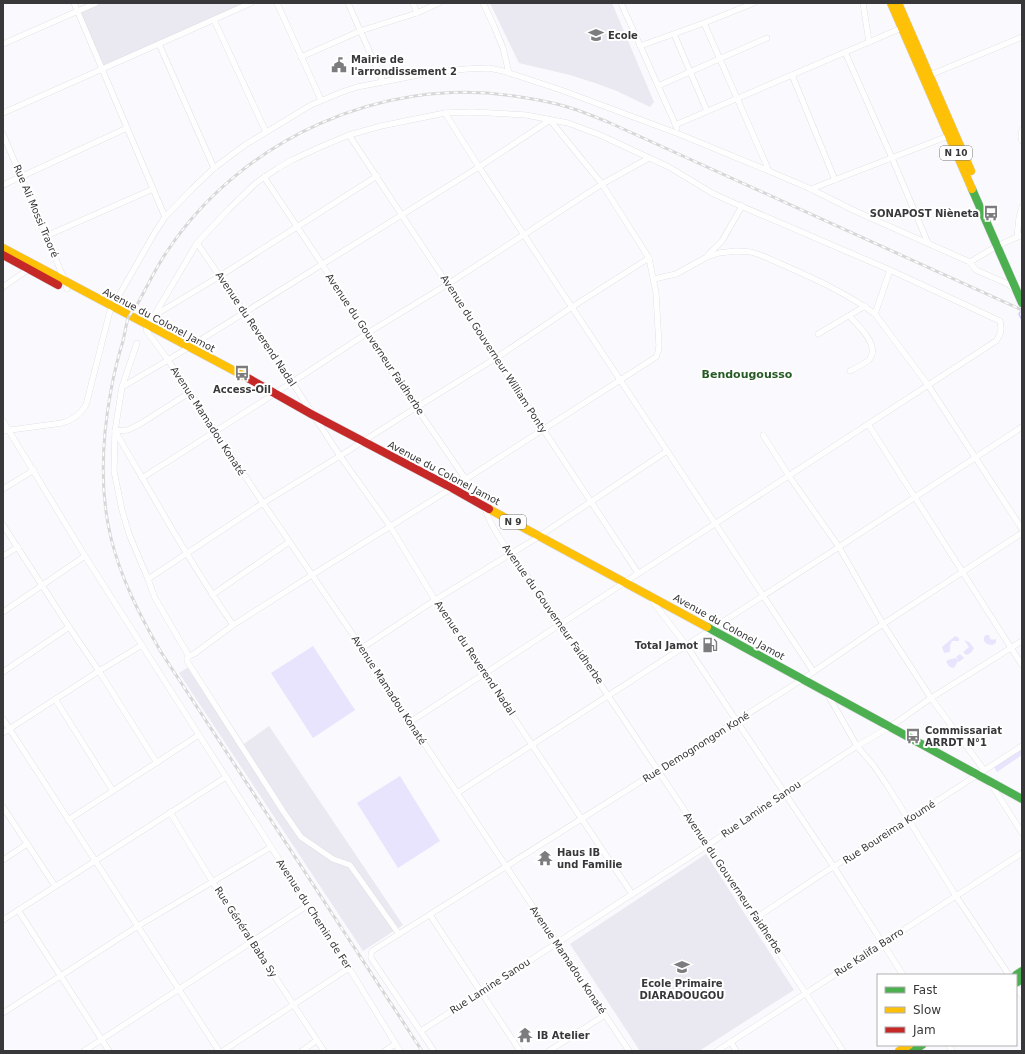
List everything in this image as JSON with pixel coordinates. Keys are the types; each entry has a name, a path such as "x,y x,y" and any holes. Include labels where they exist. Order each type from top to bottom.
{"main road":[{"name":"N 10","path":"891,3 905,26 930,75 952,135"},
{"name":"N 10","path":"898,3 905,26 1000,245 1022,303"},
{"name":"Avenue du Colonel Jamot","path":"3,248 66,285 313,415 361,443"},
{"name":"Avenue du Colonel Jamot","path":"3,255 29,269 66,285"},
{"name":"Avenue du Colonel Jamot","path":"273,395 318,422 449,489 485,510 826,692 888,728"},
{"name":"Avenue du Colonel Jamot","path":"624,583 653,602 709,630"},
{"name":"Avenue du Colonel Jamot","path":"801,680 831,700 978,774 992,785 1022,804"},
{"name":"Avenue du Colonel Jamot","path":"992,785 1022,799"}],"street":[{"path":"74,3 165,217"},
{"path":"3,44 96,3"},
{"path":"3,113 251,3"},
{"path":"277,3 321,100"},
{"path":"348,3 383,82"},
{"path":"413,3 417,13"},
{"path":"301,57 360,31 417,13 439,3"},
{"path":"483,3 503,48 509,73"},
{"path":"622,3 679,134"},
{"path":"640,46 754,3"},
{"path":"863,3 869,42"},
{"path":"214,20 266,132"},
{"path":"704,23 769,171"},
{"path":"675,125 905,26"},
{"path":"674,34 707,111"},
{"path":"930,75 1022,37"},
{"path":"658,86 767,38"},
{"path":"159,44 214,168"},
{"path":"845,52 928,243"},
{"path":"6,430 62,423 76,417 83,410 86,405 111,309 144,250 165,217 192,188 214,168 245,145 321,100 357,87 433,72 489,68 509,73 561,90 679,134 769,171 970,262 976,270 1008,284 1019,292"},
{"path":"792,75 835,180"},
{"path":"147,328 197,243 264,177 292,160 349,134 445,113 472,112 526,115 568,123 600,135 669,167 712,193 890,270 1000,321 1000,334 996,341 410,722"},
{"path":"445,113 479,167 813,671"},
{"path":"122,387 479,167 550,120"},
{"path":"189,656 198,652 233,625 656,357 659,346 656,293 649,258 602,184 550,120"},
{"path":"3,185 127,128"},
{"path":"1022,130 1022,141"},
{"name":"Rue Ali Mossi Traoré","path":"3,134 66,285"},
{"name":"Avenue du Gouverneur William Ponty","path":"349,134 638,573"},
{"path":"811,190 952,135"},
{"path":"142,478 366,334 448,284 602,184 649,158"},
{"path":"154,315 220,276 376,176"},
{"name":"Avenue du Gouverneur Faidherbe","path":"264,177 322,264 366,334 465,479 510,553 561,624 843,1051"},
{"path":"46,236 154,189"},
{"path":"654,279 676,274 707,256 722,241 742,206"},
{"path":"970,262 1000,245 1020,236 1019,218 1022,207"},
{"name":"Avenue du Reverend Nadal","path":"197,243 292,382 340,456 390,526 436,600 632,894"},
{"path":"707,256 736,251 751,252 846,294 875,314 928,385 1022,529"},
{"path":"148,579 263,503 496,358 649,258"},
{"path":"3,287 29,269"},
{"path":"875,314 890,270"},
{"path":"818,334 865,306"},
{"path":"849,316 869,339 873,348 872,355 868,360 850,371"},
{"name":"Avenue Mamadou Konaté","path":"147,328 215,432 362,648 629,1051"},
{"path":"137,343 122,387 115,431 114,471 122,510 129,534 155,598 189,656"},
{"path":"115,431 128,430 140,424 190,392"},
{"name":"Avenue du Chemin de Fer","path":"3,421 6,430 34,470 85,556 400,1051"},
{"path":"868,424 1022,665"},
{"path":"457,793 839,547 1022,427"},
{"path":"115,431 186,554 233,625"},
{"path":"763,435 789,476 839,547 883,624 978,774"},
{"path":"362,648 537,537 667,451"},
{"path":"3,489 34,470"},
{"path":"3,525 99,671 157,763"},
{"name":"Rue Demognongon Koné","path":"421,1031 371,958 372,952 801,680 883,624 1022,533"},
{"path":"212,595 290,542"},
{"path":"3,556 18,547"},
{"path":"3,612 85,556"},
{"path":"653,602 686,645 834,867 902,974"},
{"path":"3,672 69,627"},
{"name":"Rue Lamine Sanou","path":"421,1031 708,845 857,746 888,728 931,698 1022,641"},
{"path":"3,733 142,645"},
{"path":"189,656 187,661 300,837 332,859 350,865 399,934"},
{"path":"826,692 857,746 874,766 909,819 956,896 1008,974"},
{"path":"55,699 113,791"},
{"path":"3,719 219,1051"},
{"path":"68,820 199,735"},
{"name":"Rue Boureima Koumé","path":"756,918 1022,746"},
{"path":"3,920 226,777"},
{"path":"992,785 1022,832"},
{"path":"3,807 55,886"},
{"name":"Rue Général Baba Sy","path":"170,812 212,882 324,1051"},
{"path":"3,860 27,844"},
{"path":"3,1013 138,926 271,847"},
{"name":"Rue Kalifa Barro","path":"717,1051 1022,853"},
{"path":"84,1051 308,905"},
{"path":"18,910 109,1051"},
{"path":"430,915 520,1051"},
{"path":"223,1051 348,968"},
{"path":"1017,987 1022,996"},
{"path":"549,1051 605,1015"},
{"path":"421,1031 434,1051"},
{"path":"302,1051 317,1040"},
{"path":"730,1042 736,1051"},
{"path":"385,1051 395,1044"}],"shaded area":[{"path":"96,3 251,3 102,69 77,11"},
{"path":"490,3 612,3 654,102 650,107 617,91 595,83 570,75 519,63"},
{"path":"989,635 993,640 996,639 996,643 992,645 987,644 984,641 984,637"},
{"path":"955,636 959,638 959,641 952,641 950,652 944,653 942,647"},
{"path":"964,640 969,642 974,648 971,653 966,655 963,652 969,647"},
{"path":"313,646 355,710 313,738 271,673"},
{"path":"960,654 964,658 959,662 958,661 954,668 950,667 946,662 955,658 958,660 956,657"},
{"path":"192,665 244,744 269,726 403,925 363,951 179,673"},
{"path":"1022,747 1022,755 997,772 993,765"},
{"path":"400,776 440,841 398,868 357,803"},
{"name":"Ecole Primaire DIARADOUGOU","path":"706,854 794,990 699,1051 640,1051 570,944"}],"waterway":[{"path":"1020,312 1019,314 1022,320"}],"railway":[{"path":"422,1051 161,652 132,597 120,568 111,538 107,520 103,483 104,445 111,390 128,318 164,256 199,211 235,176 275,147 319,124 366,107 415,96 464,92 514,96 562,105 608,122 1022,310"}],"traffic: fast":[{"path":"972,189 1022,303"},
{"path":"707,627 1022,799"},
{"path":"1017,974 1022,971"},
{"path":"1017,982 1022,979"},
{"path":"913,1051 920,1046"}],"traffic: slow":[{"path":"891,3 972,189"},
{"path":"898,3 971,171"},
{"path":"3,248 246,377"},
{"path":"489,509 707,627"},
{"path":"899,1051 907,1046"}],"traffic: jam":[{"path":"3,255 58,285"},
{"path":"246,377 313,415 489,509"}],"place":[{"name":"Ecole","path":"596,35"},
{"name":"Mairie de l'arrondissement 2","path":"339,65"},
{"name":"SONAPOST Nièneta","path":"991,213"},
{"name":"Access-Oil","path":"242,373"},
{"name":"Total Jamot","path":"710,645"},
{"name":"Commissariat ARRDT N°1","path":"913,736"},
{"name":"Haus IB und Familie","path":"545,858"},
{"name":"Ecole Primaire DIARADOUGOU","path":"682,967"},
{"name":"IB Atelier","path":"525,1035"}],"district":[{"name":"Bendougousso","path":"747,374"}]}
